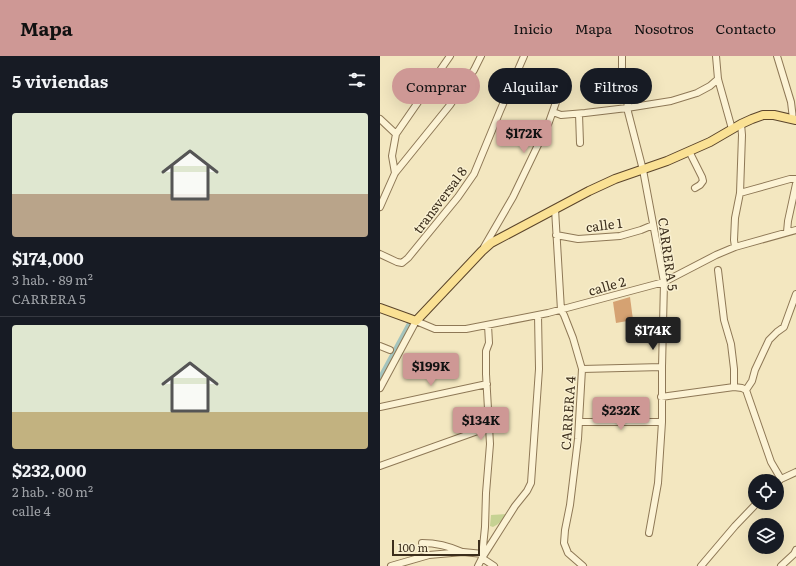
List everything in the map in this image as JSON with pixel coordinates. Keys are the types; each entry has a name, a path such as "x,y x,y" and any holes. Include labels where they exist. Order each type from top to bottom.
{"main road":[{"path":"380,308 416,321 491,243 589,191 609,182 667,161 710,142 741,124 763,115 774,115 795,119"}],"street":[{"path":"395,173 392,156 396,134 450,56"},
{"path":"380,207 395,173 450,105 474,70 481,56"},
{"name":"transversal 8","path":"519,68 524,56"},
{"name":"CARRERA 5","path":"622,56 622,76 628,102 627,108 643,170 664,282 662,422 658,483 649,534"},
{"path":"716,56 718,80 732,129"},
{"path":"777,56 795,119"},
{"path":"552,112 561,115 579,114 670,101 697,93 718,80"},
{"name":"transversal 8","path":"380,254 402,263 408,258 458,197 474,174 504,104"},
{"path":"482,251 514,197 549,122 555,104"},
{"path":"579,114 580,143"},
{"path":"380,119 396,134"},
{"path":"735,247 735,218 740,193 741,124"},
{"path":"689,151 703,181 695,188"},
{"path":"740,193 790,179 796,179"},
{"path":"787,232 796,184"},
{"name":"CARRERA 4","path":"555,209 560,310 564,315 573,338 582,369 578,439 564,543 568,553 583,566"},
{"name":"calle 1","path":"556,235 578,239 620,236 653,225"},
{"name":"calle 2","path":"416,321 435,329 466,329 560,310 664,282 716,255 735,247 796,230"},
{"path":"718,270 724,320 731,344 734,369 734,388"},
{"path":"746,390 752,381 769,340 784,327 796,294"},
{"path":"478,566 482,556 531,483 539,368 538,315"},
{"path":"380,388 416,321"},
{"path":"482,556 490,444 486,351 488,343 488,325"},
{"path":"380,346 390,350"},
{"path":"582,369 662,367"},
{"path":"380,407 487,384"},
{"path":"661,397 734,388 742,388 746,390"},
{"path":"746,390 776,474"},
{"path":"579,422 662,422"},
{"path":"380,466 489,427"},
{"path":"784,478 796,472"},
{"path":"701,566 716,547 750,510"},
{"path":"422,543 438,544 482,556 494,566"},
{"path":"781,566 794,554 796,550"},
{"path":"391,566 429,555 463,552"}],"green space":[{"path":"507,514 503,520 493,527 490,526 491,515"}],"building":[{"path":"630,297 633,320 616,323 613,302"}],"waterway":[{"path":"380,379 412,320"}]}
